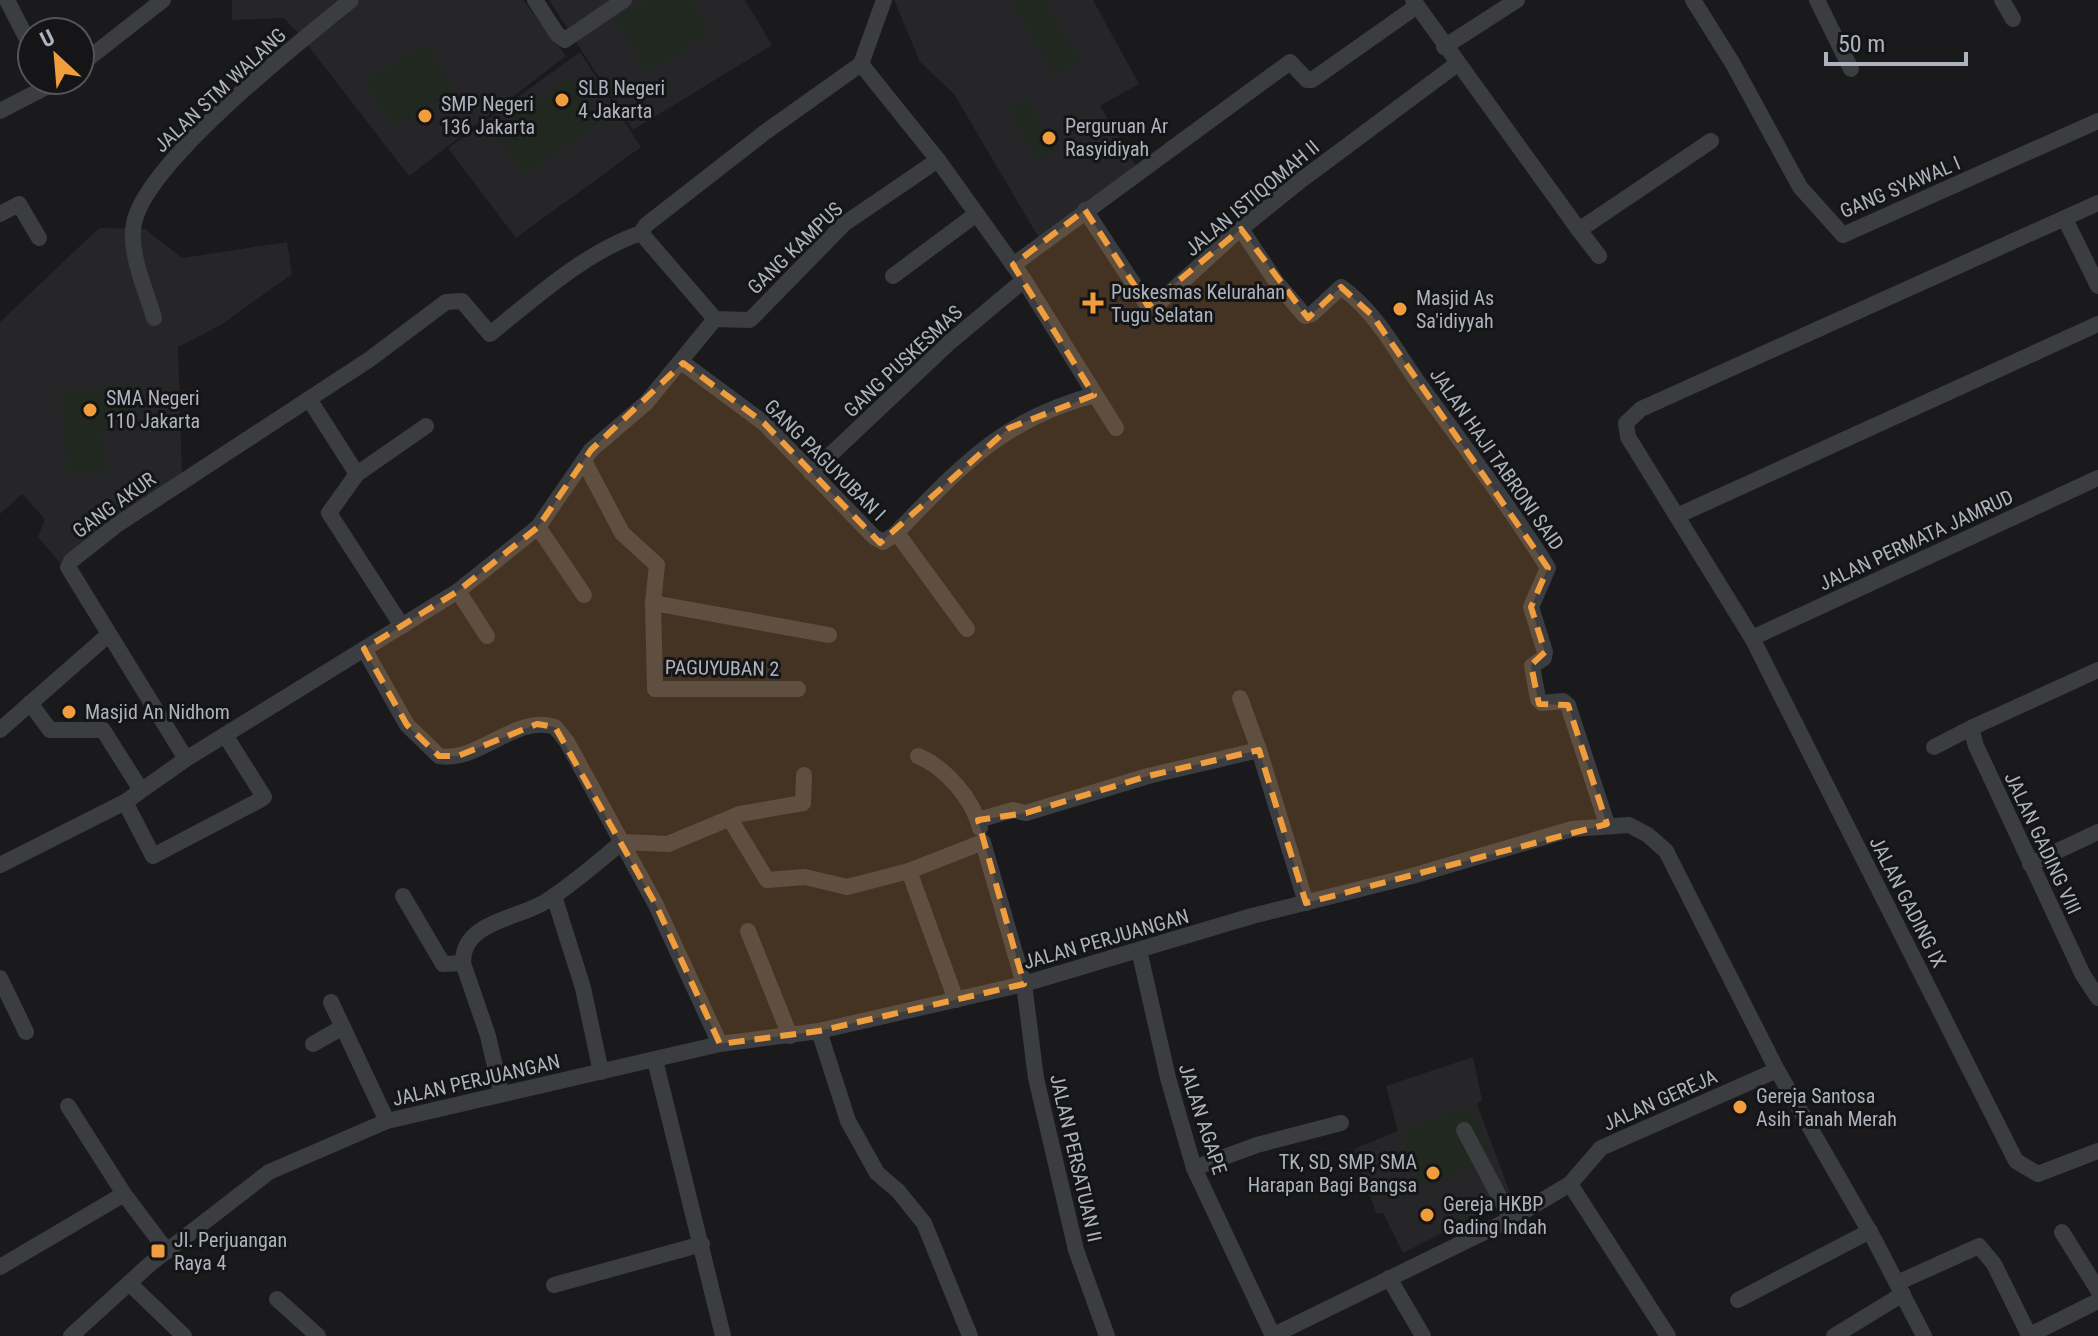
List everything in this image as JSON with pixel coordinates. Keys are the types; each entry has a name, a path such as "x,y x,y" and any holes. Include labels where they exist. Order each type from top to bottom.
{"street":[{"path":"96,52 163,0"},
{"name":"JALAN STM WALANG","path":"154,318 135,250 134,224 140,207 180,151 295,46 351,0"},
{"path":"535,0 557,34 565,40 624,0"},
{"path":"357,474 309,399 451,300 462,301 490,334 550,286 621,240 641,233 646,225 764,133 861,64 884,0"},
{"path":"1444,47 1517,0"},
{"name":"GANG SYAWAL I","path":"1693,0 1733,64 1800,187 1843,235 2098,121"},
{"path":"1817,0 1851,69"},
{"path":"2002,0 2013,19"},
{"path":"1013,265 1290,62 1307,80 1312,80 1415,3 1444,47 1599,256"},
{"path":"861,64 938,160 1024,280 1116,428"},
{"name":"JALAN ISTIQOMAH II","path":"1085,210 1148,306 1181,285 1241,229 1457,64"},
{"path":"0,111 27,96"},
{"path":"1579,230 1711,141"},
{"name":"GANG KAMPUS","path":"715,319 750,320 844,224 938,160"},
{"path":"2098,203 2065,219 2098,286"},
{"path":"0,214 19,204 39,238"},
{"path":"893,276 975,215"},
{"name":"JALAN GADING IX","path":"2065,219 1641,409 1626,423 1628,437 1679,515 1752,638 2016,1161 2038,1174 2098,1151"},
{"name":"JALAN HAJI TABRONI SAID","path":"1241,229 1277,283 1305,316 1312,314 1341,287 1372,315 1423,390 1465,443 1548,568 1531,607 1545,652 1544,658 1532,666 1538,699 1542,703 1563,701 1568,705 1607,824"},
{"path":"0,865 125,802 186,759 458,591 538,527 584,461 683,363 715,319 641,233"},
{"name":"GANG PUSKESMAS","path":"811,473 950,342 1024,280"},
{"path":"1679,515 2098,324"},
{"name":"GANG PAGUYUBAN I","path":"683,363 764,423 874,537 883,542 897,533 972,457 1009,428 1063,403 1094,395"},
{"name":"GANG AKUR","path":"186,759 107,636 68,567 71,561 118,524 309,399"},
{"path":"402,626 330,517 331,508 357,474 426,426"},
{"name":"PAGUYUBAN 2","path":"584,461 622,533 657,565 653,603 655,689 798,689"},
{"name":"JALAN PERMATA JAMRUD","path":"1752,638 2098,478"},
{"path":"538,527 584,595"},
{"path":"897,533 967,629"},
{"path":"458,591 487,636"},
{"path":"653,603 829,635"},
{"path":"0,730 107,636"},
{"path":"364,649 407,725 439,756 458,756 537,724 555,727 622,842 691,976 720,1044"},
{"path":"1934,747 2098,670"},
{"path":"1240,698 1306,903"},
{"path":"30,703 50,730 103,730 141,790"},
{"name":"JALAN GADING VIII","path":"1971,728 1976,746 2083,975 2097,991"},
{"path":"125,802 153,856 264,797 225,735"},
{"path":"918,756 929,761 949,779 978,820 1013,810 1026,813 1148,776 1259,750"},
{"path":"501,1092 488,1036 463,963 463,952 481,930 554,896 622,842 657,846 682,841 754,810 803,803 804,775"},
{"path":"730,819 767,880 805,877 847,887 909,871 983,842"},
{"name":"JALAN PERSATUAN II","path":"978,820 1024,984 1036,1078 1076,1250 1107,1336"},
{"name":"JALAN PERJUANGAN","path":"78,1334 129,1283 269,1172 387,1121 501,1092 720,1044 819,1031 1024,984 1572,829 1607,824 1629,825 1648,835 1666,851 1777,1070 1870,1231 1924,1336"},
{"path":"2030,864 2098,832"},
{"path":"909,871 956,1000"},
{"path":"403,896 443,964 463,963"},
{"path":"554,896 583,988 601,1072"},
{"path":"748,931 790,1036"},
{"name":"JALAN AGAPE","path":"1139,950 1168,1078 1194,1168 1273,1336"},
{"path":"0,978 26,1032"},
{"path":"331,1002 387,1121"},
{"path":"313,1044 343,1027"},
{"path":"819,1031 848,1121 877,1173 898,1191 924,1223 970,1336"},
{"path":"655,1060 723,1336"},
{"name":"JALAN GEREJA","path":"1273,1336 1511,1219 1570,1184 1601,1148 1777,1070"},
{"path":"68,1106 124,1194 167,1251"},
{"path":"1194,1168 1257,1145 1341,1123"},
{"path":"1464,1130 1511,1219"},
{"path":"1570,1184 1668,1336"},
{"path":"0,1267 124,1194"},
{"path":"1738,1300 1870,1231"},
{"path":"2062,1232 2098,1290"},
{"path":"554,1285 702,1244"},
{"path":"1834,1336 1900,1289 1979,1246 1994,1264 2029,1336 2098,1301"},
{"path":"1389,1278 1423,1336"},
{"path":"129,1283 184,1336"},
{"path":"277,1299 318,1336"}],"highlighted area":[{"path":"1085,210 1148,306 1241,229 1308,318 1341,287 1372,315 1548,568 1531,607 1545,652 1531,665 1539,704 1568,705 1607,824 1306,903 1259,750 1148,776 1026,813 978,820 1024,984 819,1031 720,1044 656,905 555,727 537,724 458,756 439,756 407,725 364,649 458,591 538,527 591,450 683,363 764,423 880,543 1009,428 1094,395 1013,265"}],"shaded area":[{"path":"232,0 343,0 299,34 284,18 232,20"},
{"name":"SMP Negeri 136 Jakarta","path":"361,0 523,0 566,56 409,176 306,43"},
{"path":"549,0 745,0 772,45 633,130"},
{"path":"648,0 691,0 711,34 646,72 615,20"},
{"name":"Perguruan Ar Rasyidiyah","path":"894,0 1093,0 1139,84 1100,106 1138,169 1039,238 954,94 920,62"},
{"path":"1011,0 1045,0 1080,60 1054,75"},
{"path":"428,44 455,89 393,127 365,81"},
{"name":"SLB Negeri 4 Jakarta","path":"580,52 641,147 516,238 448,148"},
{"path":"570,78 601,121 525,175 495,132"},
{"path":"1028,99 1056,151 1039,161 1008,110"},
{"name":"SMA Negeri 110 Jakarta","path":"99,228 145,229 182,258 287,242 292,274 221,325 178,347 182,474 60,563 38,537 45,519 22,494 0,514 0,322"},
{"path":"130,384 134,427 101,431 105,470 68,474 60,391"},
{"name":"TK, SD, SMP, SMA Harapan Bagi Bangsa","path":"1473,1057 1482,1100 1477,1104 1512,1198 1403,1253 1383,1213 1376,1213 1354,1149 1398,1131 1386,1086"},
{"path":"1471,1107 1492,1156 1424,1189 1400,1132"}],"place":[{"name":"SLB Negeri 4 Jakarta","path":"562,100"},
{"name":"SMP Negeri 136 Jakarta","path":"425,116"},
{"name":"Perguruan Ar Rasyidiyah","path":"1049,138"},
{"name":"Puskesmas Kelurahan Tugu Selatan","path":"1093,303"},
{"name":"Masjid As Sa'idiyyah","path":"1400,309"},
{"name":"SMA Negeri 110 Jakarta","path":"90,410"},
{"name":"Masjid An Nidhom","path":"69,712"},
{"name":"Gereja Santosa Asih Tanah Merah","path":"1740,1107"},
{"name":"TK, SD, SMP, SMA Harapan Bagi Bangsa","path":"1433,1173"},
{"name":"Gereja HKBP Gading Indah","path":"1427,1215"},
{"name":"Jl. Perjuangan Raya 4","path":"158,1251"}]}
